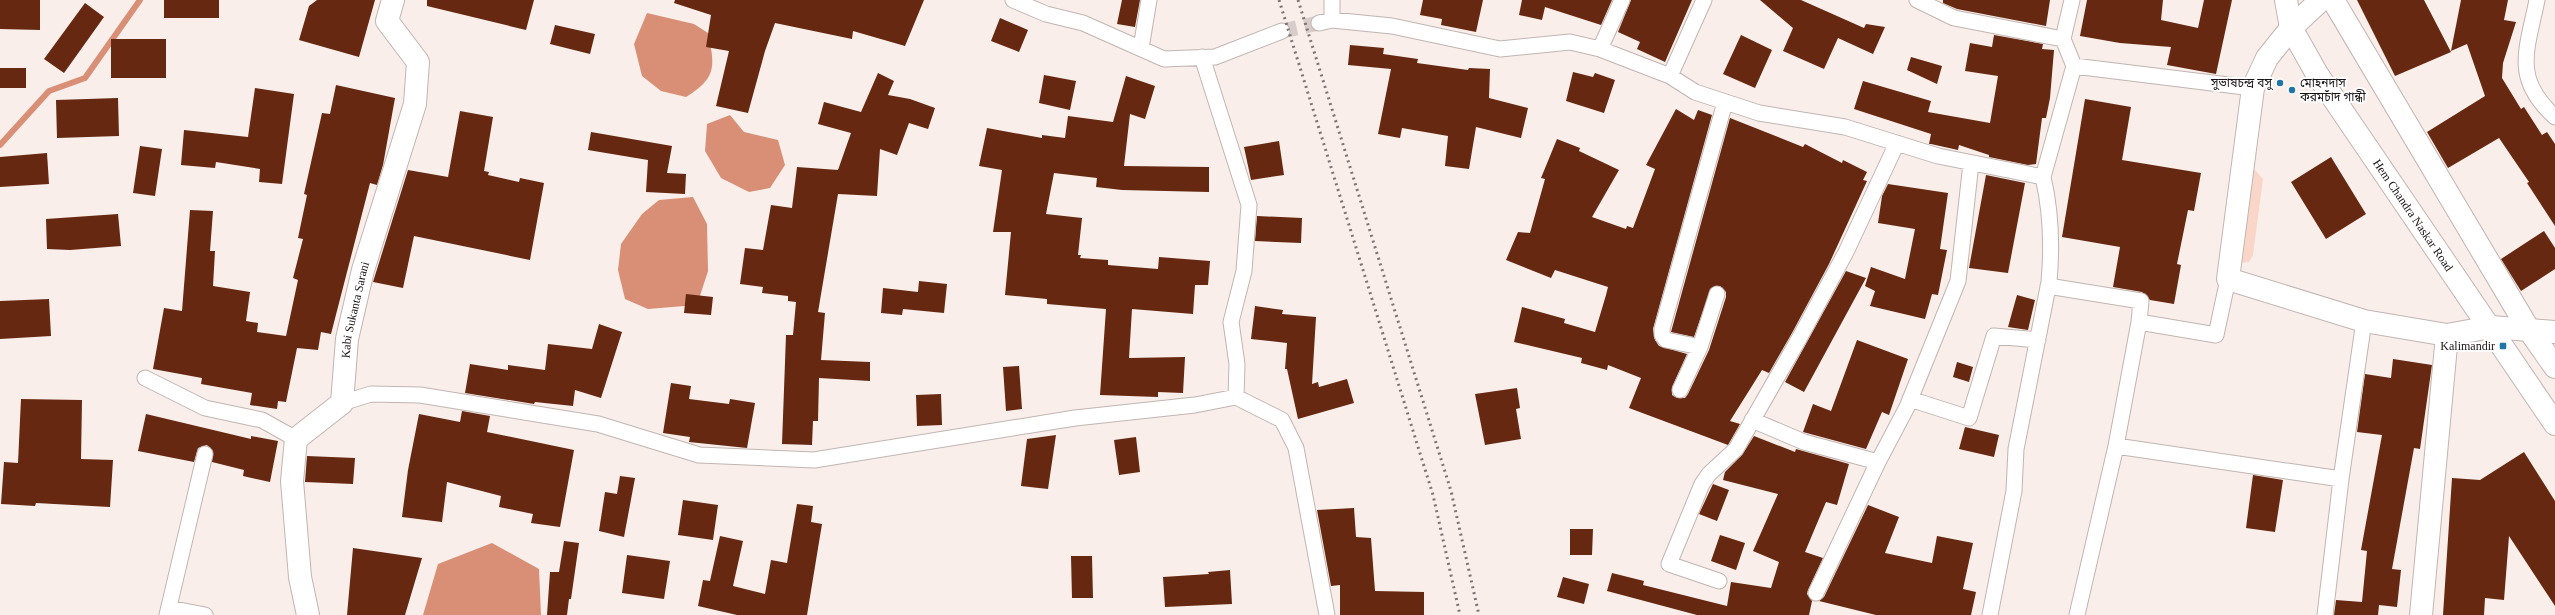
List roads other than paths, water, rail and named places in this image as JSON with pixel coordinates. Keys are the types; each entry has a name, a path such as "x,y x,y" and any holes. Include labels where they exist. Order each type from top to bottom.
{"street":[{"name":"Kabi Sukanta Sarani","path":"342,403 347,339 361,278 415,104 418,62 388,21 393,0"},
{"path":"1013,0 1046,14 1083,23 1164,59 1215,57 1282,31"},
{"path":"1141,48 1149,0"},
{"path":"1332,0 1326,21 1392,26 1500,49 1570,42 1600,49 1670,76 1695,92 1758,112 1845,127 1938,156 2043,177"},
{"path":"1600,49 1622,0"},
{"path":"1670,76 1704,0"},
{"path":"1917,0 1954,18 2063,39"},
{"path":"1990,615 2014,491 2016,449 2038,340 2051,264 2049,200 2043,177 2074,66 2063,39 2072,0"},
{"name":"Hem Chandra Naskar Road","path":"2286,0 2291,28 2317,74 2491,327 2555,424"},
{"path":"2139,322 2216,335 2228,279 2253,88 2267,58 2291,28 2321,0"},
{"path":"2333,0 2529,330 2555,367"},
{"path":"2537,0 2524,64 2529,85 2538,99 2555,117"},
{"path":"1202,57 1249,205 1244,271 1231,322 1237,364 1236,397"},
{"path":"2074,66 2253,88"},
{"path":"1700,347 1666,340 1662,335 1662,329 1725,102"},
{"path":"1719,581 1669,564 1702,484 1709,474 1736,449 1846,252 1897,143"},
{"path":"1816,593 1878,462 1910,399 1958,281 1971,163"},
{"path":"2228,279 2364,321 2447,334 2491,327 2555,332"},
{"path":"2048,286 2141,301 2139,322 2116,446 2077,615"},
{"path":"1680,390 1700,347 1717,294"},
{"path":"2325,615 2340,479 2364,321"},
{"path":"2421,615 2447,334"},
{"path":"1910,399 1969,418 1994,336 2038,340"},
{"path":"145,378 205,408 262,420 296,439"},
{"path":"308,615 300,577 292,481 296,439 342,403 371,394 420,395 598,424 699,456 814,460 1075,418 1195,405 1236,397 1282,420 1296,448 1327,615"},
{"path":"1752,420 1804,442 1878,462"},
{"path":"2116,446 2340,479"},
{"path":"205,454 168,612 205,615"}],"waterway":[{"path":"0,145 49,91 85,78 140,0"}],"tunnel":[{"path":"1282,31 1319,23"}],"railway":[{"path":"1279,0 1433,495 1460,615"},
{"path":"1298,0 1451,491 1479,615"}],"place":[{"name":"সুভাষচন্দ্র বসু","path":"2280,83"},
{"name":"মোহনদাস করমচাঁদ গান্ধী","path":"2292,90"},
{"name":"Kalimandir","path":"2503,346"}]}
